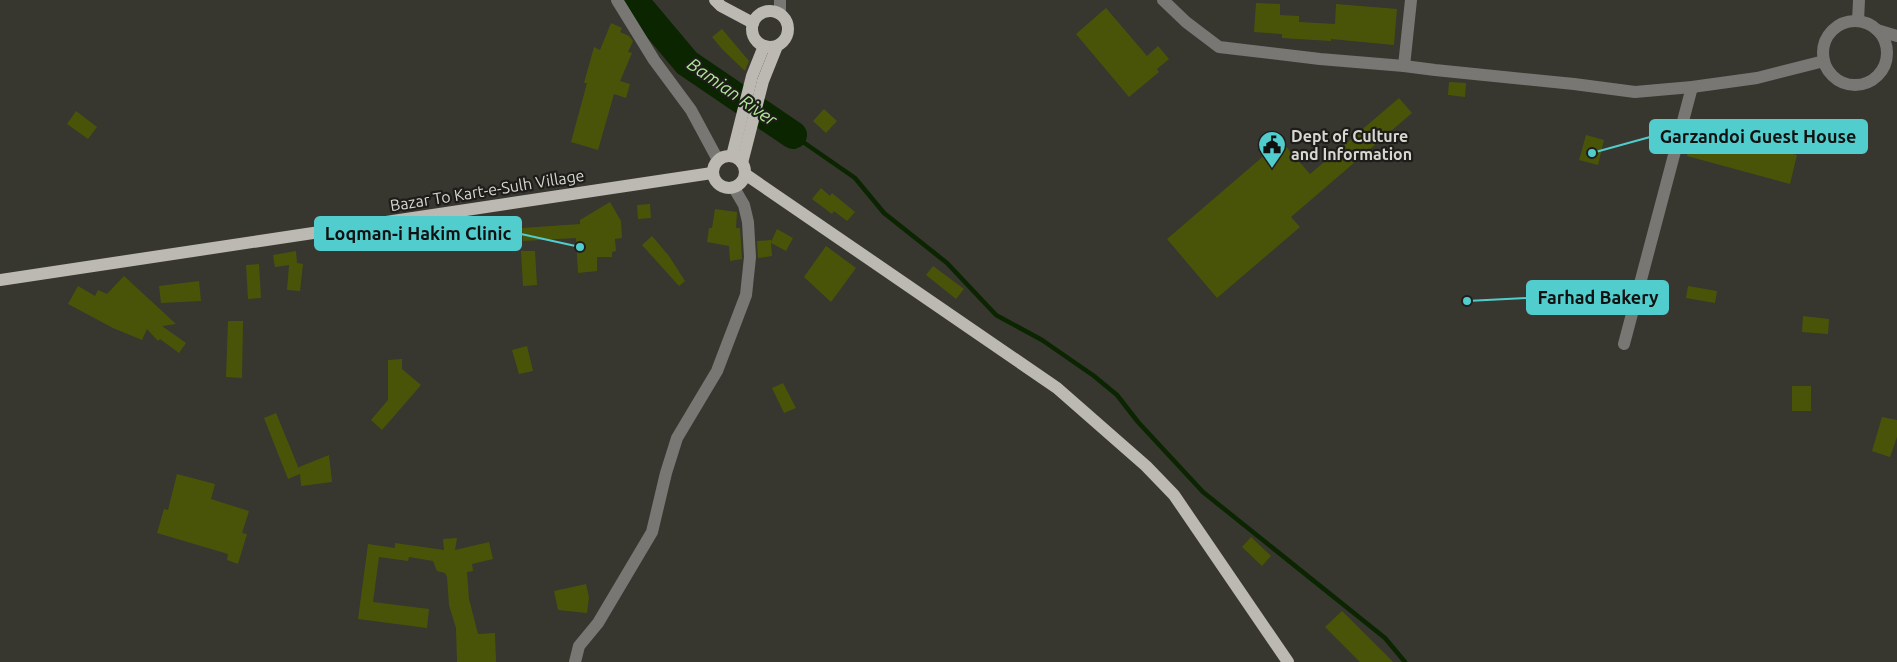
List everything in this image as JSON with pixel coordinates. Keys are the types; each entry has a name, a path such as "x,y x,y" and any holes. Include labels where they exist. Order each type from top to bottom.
{"main road":[{"path":"715,0 720,6 753,23"},
{"path":"758,78 777,46 785,40 788,30 786,21 780,14 769,11 759,14 753,23 753,34 759,44 777,46"},
{"path":"764,46 745,134 740,164 741,183 734,188 729,188 720,186 716,182 712,173 715,163 727,156 740,164 1057,388 1146,466 1174,495 1288,662"},
{"name":"Bazar To Kart-e-Sulh Village","path":"0,280 712,173"}],"street":[{"path":"617,0 654,60 691,110 718,160"},
{"path":"780,0 780,14"},
{"path":"1163,0 1186,22 1219,47 1636,92 1757,78 1824,61"},
{"path":"1404,66 1412,0"},
{"path":"1858,21 1859,0"},
{"path":"1897,36 1877,30 1868,24 1858,21 1842,24 1829,34 1824,44 1824,61 1832,75 1841,82 1852,85 1863,84 1873,79 1886,62 1897,54"},
{"path":"1877,30 1884,40 1886,62"},
{"path":"1624,344 1692,87"},
{"path":"575,662 579,646 598,623 652,532 666,473 677,438 717,371 746,295 750,257 748,222 744,205 734,188"}],"building":[{"path":"1256,3 1280,4 1280,15 1299,16 1299,22 1335,24 1336,4 1397,9 1394,45 1331,39 1331,41 1282,38 1282,34 1254,32"},
{"path":"1106,8 1147,56 1158,46 1169,59 1157,69 1159,72 1129,97 1076,34"},
{"path":"611,23 622,28 620,32 629,36 633,41 628,52 632,53 620,81 630,84 626,98 614,94 598,150 571,142 587,83 584,83 594,47 600,50"},
{"path":"722,29 749,61 745,71 712,37"},
{"path":"1449,82 1466,83 1465,97 1448,95"},
{"path":"1399,98 1412,113 1291,217 1300,227 1217,298 1167,239 1281,141 1310,174"},
{"path":"824,109 837,121 826,133 813,121"},
{"path":"76,111 97,127 88,139 67,124"},
{"path":"1691,126 1797,155 1790,184 1687,156 1691,138 1687,137"},
{"path":"1586,135 1604,140 1598,165 1579,160"},
{"path":"821,188 830,196 832,193 855,212 847,221 834,211 832,214 812,199"},
{"path":"610,202 621,221 622,238 615,239 616,251 612,252 612,257 597,257 597,271 578,273 576,238 523,241 522,228 580,224 580,220"},
{"path":"650,204 651,218 638,219 637,205"},
{"path":"715,209 737,212 736,228 740,228 742,259 730,261 729,246 707,242 709,228 712,228"},
{"path":"777,229 793,238 786,251 771,243 772,256 758,258 757,241 771,240 771,242"},
{"path":"652,236 669,256 685,281 679,286 642,245"},
{"path":"826,246 856,268 831,302 804,277"},
{"path":"296,251 297,263 303,264 300,291 287,290 289,265 275,267 273,255"},
{"path":"521,251 535,251 537,285 523,286"},
{"path":"259,264 261,298 248,299 246,265"},
{"path":"933,266 964,289 956,299 926,275"},
{"path":"124,276 176,324 162,326 186,343 179,353 160,339 158,341 147,329 142,340 113,328 68,304 78,286 95,296 98,290 107,294"},
{"path":"199,281 201,301 161,303 159,286"},
{"path":"1688,286 1717,291 1715,303 1686,298"},
{"path":"1803,316 1829,319 1828,334 1802,332"},
{"path":"228,321 243,321 242,378 226,377"},
{"path":"527,346 533,371 519,374 512,350"},
{"path":"402,359 402,369 421,385 382,430 371,420 388,400 388,360"},
{"path":"783,383 796,408 784,413 772,388"},
{"path":"1792,386 1811,386 1811,411 1792,411"},
{"path":"276,413 299,469 299,467 329,455 332,482 301,486 300,474 288,479 264,418"},
{"path":"1882,417 1897,420 1897,437 1890,457 1872,451"},
{"path":"177,474 215,484 211,499 249,511 242,533 247,534 238,564 227,560 228,554 157,533 164,509 168,510"},
{"path":"1251,537 1271,556 1262,566 1242,547"},
{"path":"457,538 455,550 489,542 493,559 472,564 473,571 467,572 469,599 478,634 495,633 496,662 457,662 456,628 449,605 447,577 445,573 437,571 433,561 409,557 408,561 379,557 373,602 429,609 427,628 358,619 368,544 395,548 395,543 444,550 443,539"},
{"path":"586,584 589,597 587,613 558,610 554,591"},
{"path":"1342,611 1393,662 1360,662 1325,627"}],"waterway":[{"name":"Bamian River","path":"634,0 687,63 793,135"},
{"path":"793,135 855,178 884,213 947,263 996,315 1042,340 1094,376 1117,395 1138,422 1203,492 1385,638 1405,662"}],"place":[{"name":"Garzandoi Guest House","path":"1592,153"},
{"name":"Dept of Culture and Information","path":"1272,169"},
{"name":"Loqman-i Hakim Clinic","path":"580,247"},
{"name":"Farhad Bakery","path":"1467,301"}]}
